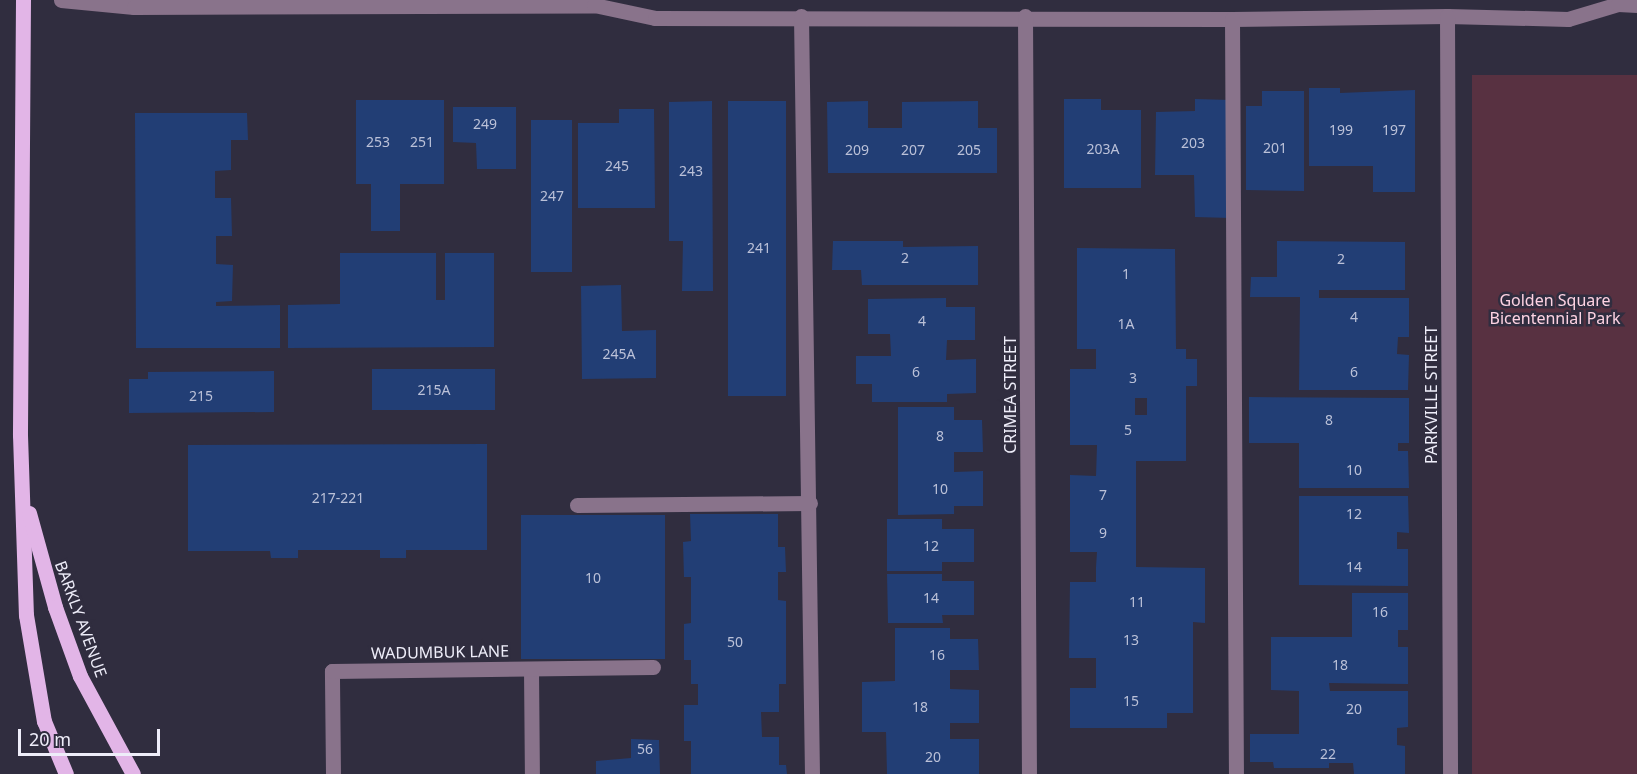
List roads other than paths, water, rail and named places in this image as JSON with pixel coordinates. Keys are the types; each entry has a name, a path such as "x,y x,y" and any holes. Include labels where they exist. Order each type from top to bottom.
{"main road":[{"name":"BARKLY AVENUE","path":"23,0 20,466 30,653 44,721 66,774"},
{"name":"BARKLY AVENUE","path":"20,466 34,536 69,647 93,701 133,774"}],"street":[{"path":"61,0 134,8 594,5 655,18 801,15 1176,16 1232,19 1447,16 1568,19 1618,4 1637,5"},
{"path":"1175,0 1176,16"},
{"path":"801,15 810,503 812,774"},
{"name":"CRIMEA STREET","path":"1024,16 1029,774"},
{"name":"PARKVILLE STREET","path":"1447,16 1450,774"},
{"path":"1232,19 1236,774"},
{"path":"577,505 810,503"},
{"name":"WADUMBUK LANE","path":"333,774 332,671 652,668"},
{"path":"531,669 532,774"}],"park label":[{"name":"Golden Square Bicentennial Park","path":"1555,309"}]}
